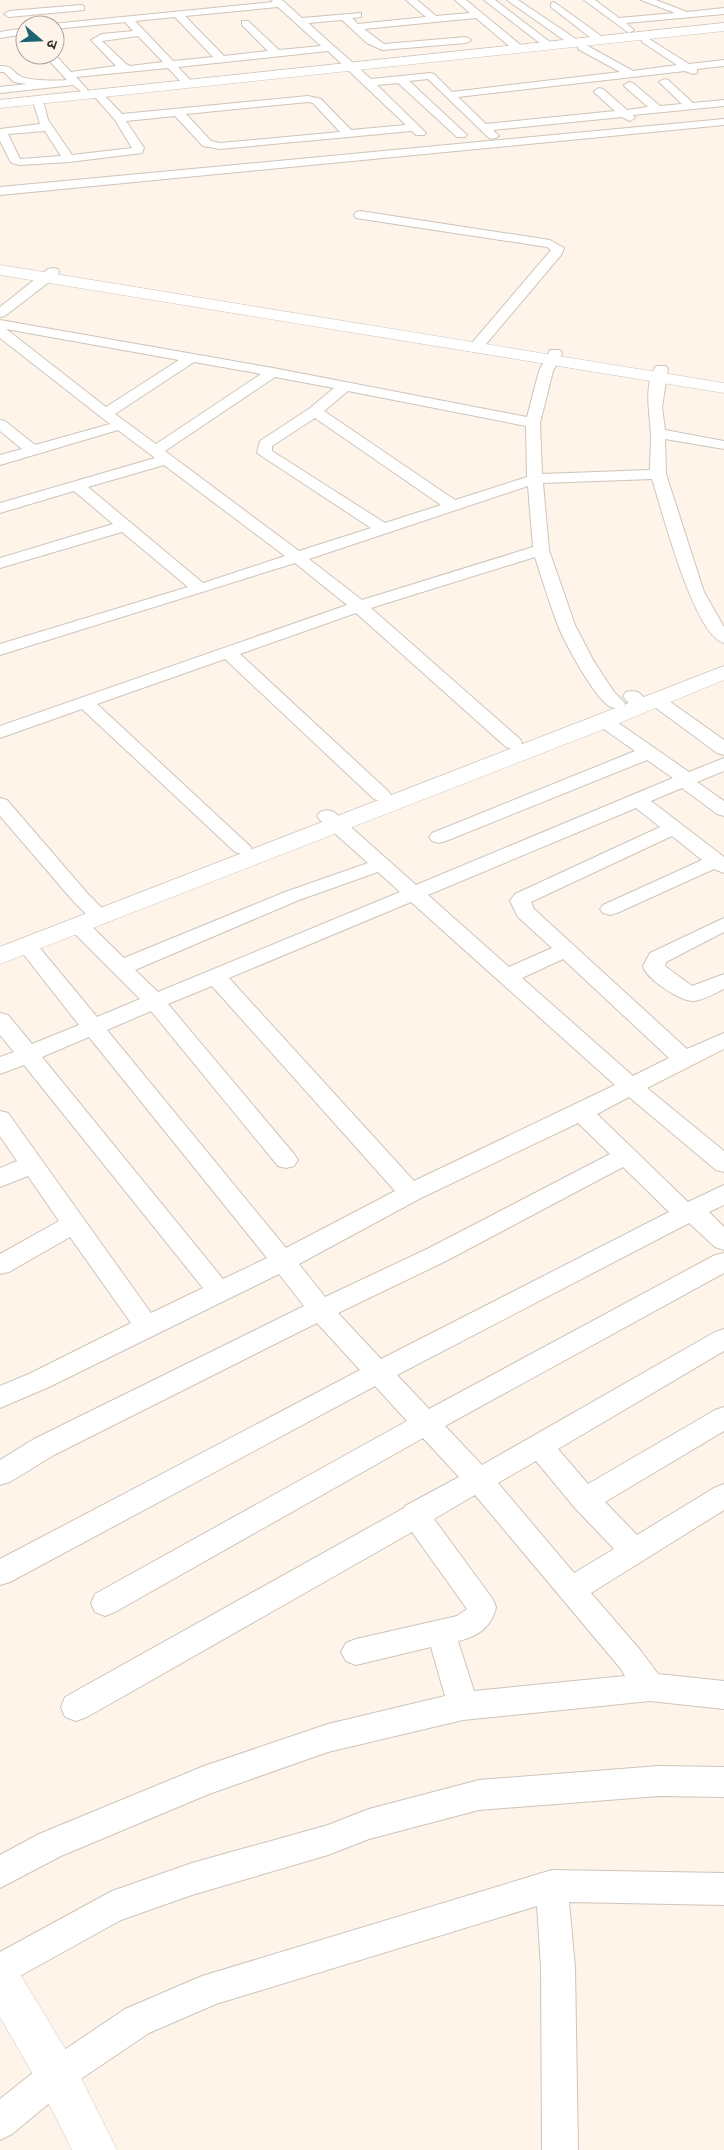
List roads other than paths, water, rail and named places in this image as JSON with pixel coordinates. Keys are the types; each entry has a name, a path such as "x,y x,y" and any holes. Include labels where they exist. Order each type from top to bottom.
{"street":[{"path":"52,0 62,10"},
{"path":"460,0 519,49"},
{"path":"489,0 549,46"},
{"path":"512,0 579,44 630,73"},
{"path":"589,0 703,79 621,87 594,92 613,103 640,125"},
{"path":"636,0 646,5 692,14"},
{"path":"65,24 124,15 177,14 283,4 327,47 368,82 413,128 432,142"},
{"path":"554,4 600,40"},
{"path":"0,5 15,20"},
{"path":"415,6 476,43"},
{"path":"9,14 89,7"},
{"path":"618,21 724,11"},
{"path":"177,14 195,27 221,59"},
{"path":"278,19 373,14"},
{"path":"124,15 188,84"},
{"path":"355,27 478,15"},
{"path":"344,16 368,39 378,46 386,48 476,43 519,49 579,44 600,40 642,38 724,27"},
{"path":"262,21 240,23 276,53"},
{"path":"0,35 15,32"},
{"path":"0,104 92,97 579,44 724,32"},
{"path":"126,68 96,40 102,37 140,33"},
{"path":"0,90 46,86 126,68 327,47 386,35"},
{"path":"0,108 188,84 352,68 401,61 476,43 506,38"},
{"path":"386,48 401,61"},
{"path":"668,54 687,52"},
{"path":"0,59 4,69 18,80 39,82 46,86"},
{"path":"450,95 588,80 630,73 724,64"},
{"path":"48,127 0,132 16,161 23,163 138,151 119,118 92,97 59,65"},
{"path":"438,85 585,69"},
{"path":"368,82 430,76 438,85 472,112 493,136"},
{"path":"400,79 462,135"},
{"path":"655,83 691,107"},
{"path":"621,87 658,110"},
{"path":"119,118 301,98 317,101 347,133"},
{"path":"543,110 613,103"},
{"path":"395,111 431,107 472,112 624,113 724,103"},
{"path":"40,104 43,120 69,159"},
{"path":"177,111 207,144 212,146 413,128"},
{"path":"0,191 724,122"},
{"path":"360,215 550,244 558,248 557,252 479,344"},
{"path":"0,264 50,274 479,344 660,373 724,380"},
{"path":"0,270 50,274"},
{"path":"0,313 50,274"},
{"path":"0,324 273,372 533,422"},
{"path":"0,331 106,414 297,557 358,606 513,743"},
{"path":"554,356 546,371 533,422 535,478 541,550 571,634 584,660 608,696 724,749"},
{"path":"106,414 190,358"},
{"path":"0,508 76,485 161,455 273,372"},
{"path":"660,373 724,388"},
{"path":"660,373 655,408 658,434 658,474 696,592 712,623 724,638"},
{"path":"344,387 315,411 265,444 264,453 384,529"},
{"path":"315,411 453,506"},
{"path":"0,424 33,450"},
{"path":"0,460 121,425"},
{"path":"658,434 724,445"},
{"path":"0,650 200,589 535,478 658,474"},
{"path":"76,485 200,589"},
{"path":"0,563 124,526"},
{"path":"0,732 358,606 541,550"},
{"path":"228,652 381,795"},
{"path":"0,943 90,917 630,705 722,672"},
{"path":"86,703 242,848"},
{"path":"0,956 27,946 242,848 332,821 381,795 513,743 630,705"},
{"path":"630,705 649,752 724,810"},
{"path":"439,837 649,752"},
{"path":"0,1066 724,764"},
{"path":"610,909 720,864 639,801"},
{"path":"0,804 90,917 122,967 154,1001 286,1160"},
{"path":"332,821 416,893 630,1086 724,1164"},
{"path":"674,828 522,898 520,901 525,912 684,1059"},
{"path":"122,967 292,896 383,864"},
{"path":"724,924 657,958 654,966 655,970 687,993 694,994 724,981"},
{"path":"27,946 284,1261 328,1320 478,1479 631,1660 650,1687"},
{"path":"507,976 566,950"},
{"path":"215,976 411,1193"},
{"path":"0,1020 220,1292"},
{"path":"0,1397 40,1380 147,1326 284,1261 411,1193 724,1040"},
{"path":"580,1112 689,1212 724,1241"},
{"path":"0,1119 147,1326"},
{"path":"0,1474 44,1447 321,1309 362,1292 430,1258 627,1155"},
{"path":"0,1178 32,1164"},
{"path":"0,1573 377,1372 724,1194"},
{"path":"0,1265 75,1223"},
{"path":"105,1603 426,1423 724,1262"},
{"path":"76,1707 415,1514 539,1446 724,1339"},
{"path":"585,1500 724,1418"},
{"path":"539,1446 585,1500 634,1551"},
{"path":"570,1590 724,1496"},
{"path":"356,1652 463,1627 476,1619 481,1612 482,1607 415,1514"},
{"path":"441,1632 463,1706"},
{"path":"0,1872 50,1845 204,1781 328,1738 463,1706 650,1687 724,1695"},
{"path":"95,2150 57,2075 3,1989 112,1907 192,1879 328,1840 369,1824 479,1795 659,1780 724,1782"},
{"path":"0,2122 57,2075 137,2021 214,1988 552,1886 724,1889"},
{"path":"552,1886 558,1968 560,2150"}]}
